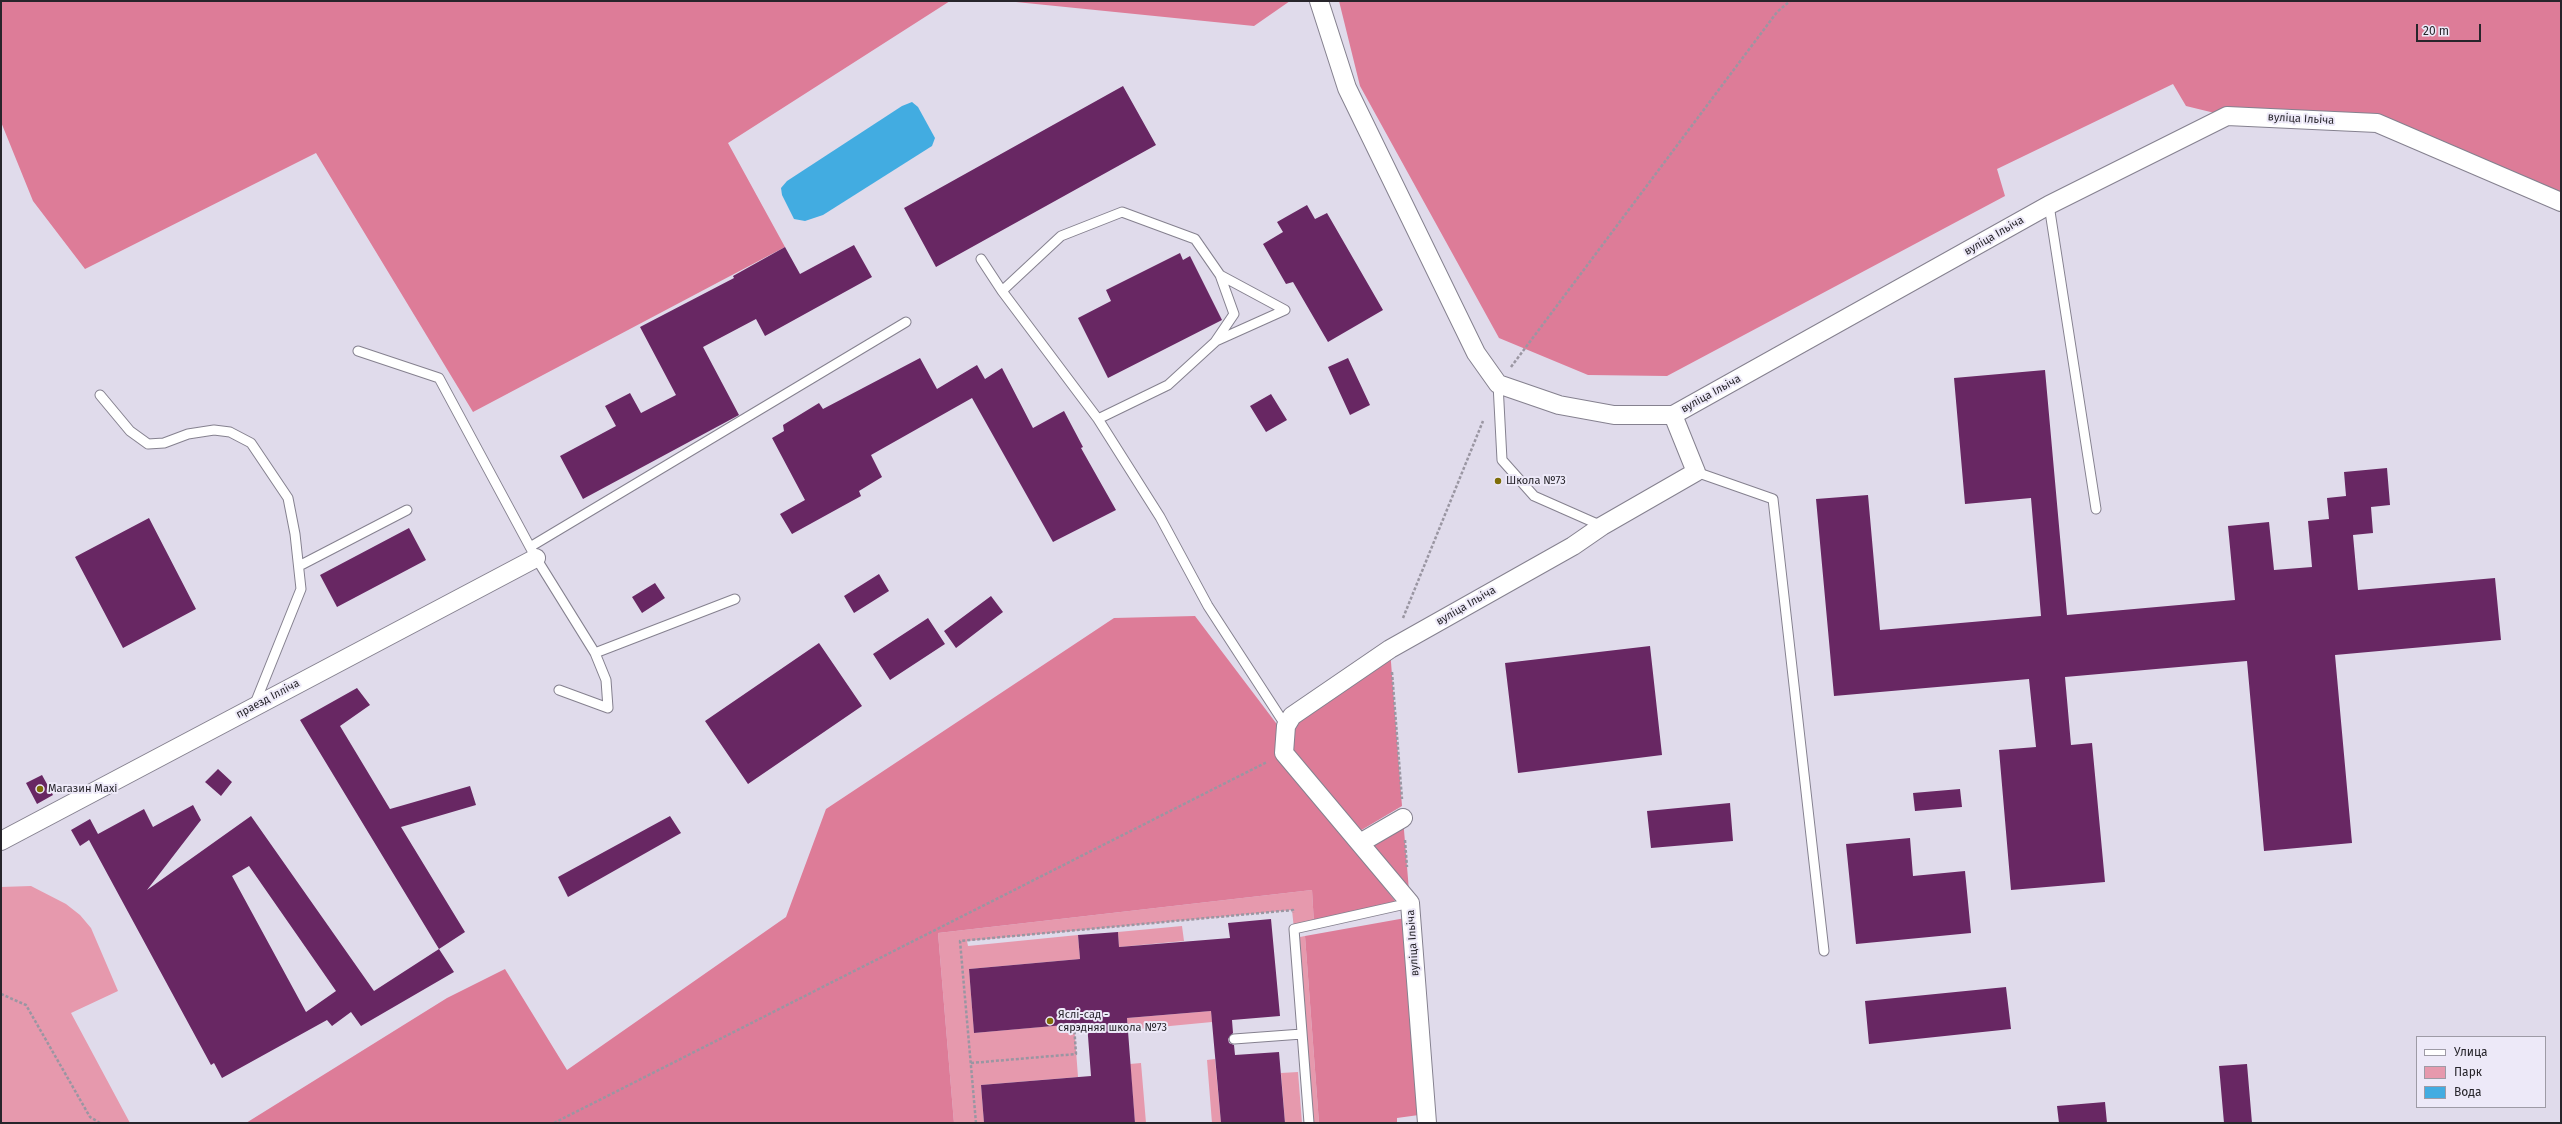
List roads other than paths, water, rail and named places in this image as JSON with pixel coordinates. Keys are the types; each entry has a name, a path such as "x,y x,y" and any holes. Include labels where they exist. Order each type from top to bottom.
{"street":[{"path":"1318,1 1347,88 1476,352 1498,384 1559,406 1614,415 1672,415"},
{"name":"вуліца Ільіча","path":"1427,1123 1410,903 1284,753 1286,726 1292,716 1390,649 1573,546 1602,526 1696,472 1672,415 2049,205 2227,116 2377,123 2561,202"},
{"name":"праезд Ілліча","path":"1,840 253,707 533,552"},
{"path":"1360,843 1403,818"}],"lane":[{"path":"2049,205 2096,509"},
{"path":"1002,291 1061,236 1122,212 1195,239 1220,275 1234,314 1215,342 1168,385 1098,419"},
{"path":"981,259 1002,291 1098,419 1160,517 1208,606 1286,726"},
{"path":"1215,342 1285,310 1220,275"},
{"path":"533,552 906,322"},
{"path":"358,351 439,378 533,552 595,653 606,680 608,708 559,690"},
{"path":"1498,384 1502,460 1534,496 1602,526"},
{"path":"100,395 130,431 148,444 164,443 188,434 214,430 230,432 251,443 288,498 299,566 301,589 253,707"},
{"path":"1696,472 1773,499 1824,951"},
{"path":"299,566 407,510"},
{"path":"595,653 735,599"},
{"path":"1309,1123 1294,929 1410,903"},
{"path":"1234,1039 1302,1034"}],"water":[{"path":"912,102 918,107 935,138 932,146 823,215 805,221 794,219 782,195 781,188 787,181 902,106"}],"place":[{"name":"Школа №73","path":"1498,481"},
{"name":"Магазин Maxi","path":"40,789"},
{"name":"Яслі-сад - сярэдняя школа №73","path":"1050,1021"}]}
